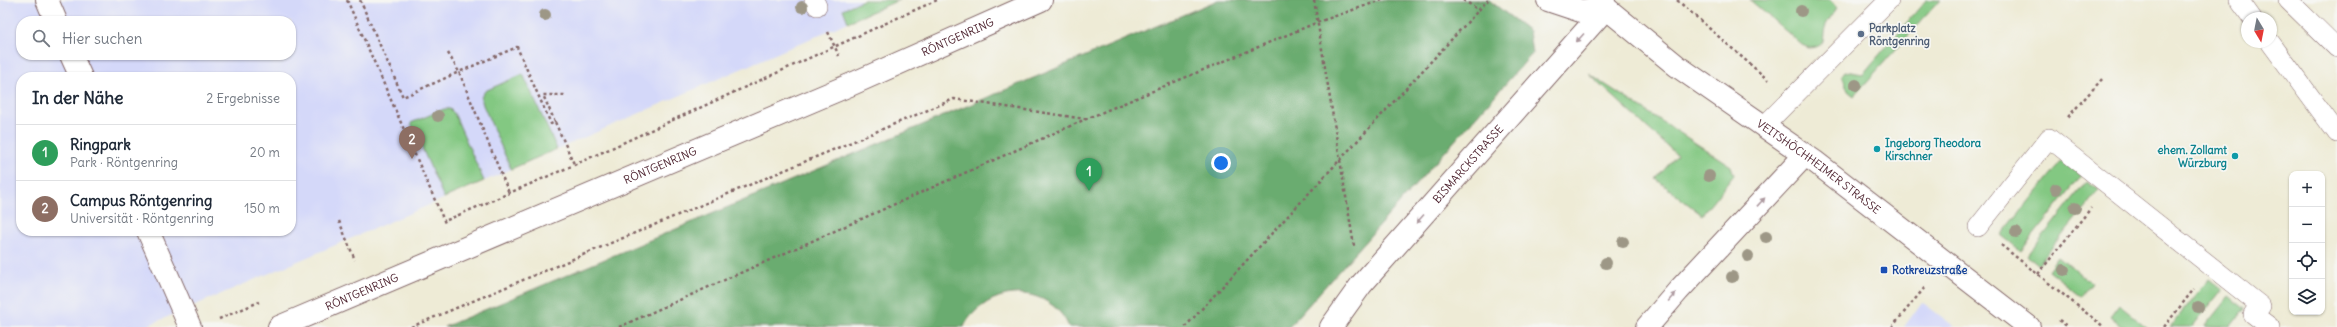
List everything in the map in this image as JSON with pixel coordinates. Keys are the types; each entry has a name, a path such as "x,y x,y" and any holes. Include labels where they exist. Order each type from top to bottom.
{"main road":[{"path":"47,0 54,16"},
{"name":"RÖNTGENRING","path":"279,327 852,84 1041,0"},
{"path":"1548,0 1581,11 1605,4"},
{"name":"VEITSHÖCHHEIMER STRASSE","path":"1605,4 1677,66 1805,155 2029,327"},
{"name":"BISMARCKSTRASSE","path":"1333,326 1361,286 1605,4"},
{"path":"73,60 79,72"},
{"path":"1647,327 1678,291 1805,155"},
{"path":"150,236 190,327"}],"lane":[{"path":"1764,126 1889,0"},
{"path":"2239,0 2248,12"},
{"path":"2288,0 2337,48"},
{"path":"2274,48 2337,133"},
{"path":"1978,227 2049,138 2260,306 2253,314 2270,327"}],"path":[{"path":"347,0 457,251"},
{"path":"360,0 403,97 517,47 550,124 555,122"},
{"path":"438,224 574,165 937,0"},
{"path":"1314,0 1361,286"},
{"path":"619,327 1086,119 1318,22 1382,0"},
{"path":"1463,0 1479,10"},
{"path":"1185,327 1339,159 1488,0"},
{"path":"816,3 852,84"},
{"path":"448,53 459,72 522,223"},
{"path":"2049,138 2103,78"},
{"path":"565,95 543,95 588,196"},
{"path":"411,327 954,99 1086,119"},
{"path":"2038,274 2109,186"},
{"path":"339,221 355,260"},
{"path":"1978,227 2104,327"},
{"path":"348,263 362,257"},
{"path":"2164,327 2212,267"},
{"path":"1892,327 1918,296"},
{"path":"216,320 260,301"}],"shaded area":[{"path":"0,0 899,0 436,202 144,327 0,327"},
{"path":"1922,302 1955,327 1904,327"}],"green space":[{"path":"863,0 899,0 848,22 843,9"},
{"path":"1218,0 1489,0 1529,31 1532,54 1289,327 1069,327 1062,315 1043,299 1031,295 1018,294 1006,295 993,299 977,310 967,321 964,327 444,327"},
{"path":"1750,0 1830,0 1837,8 1826,25 1822,43 1819,46 1809,48 1802,45"},
{"path":"1926,0 1940,0 1854,96 1848,91 1842,75 1845,71 1863,74"},
{"path":"523,74 557,149 511,169 483,105 481,97 485,91"},
{"path":"1589,74 1731,166 1734,175 1702,215 1656,179 1677,155"},
{"path":"444,109 450,109 454,113 484,181 444,198 411,123"},
{"path":"2062,161 2081,176 2021,251 2001,235"},
{"path":"2087,181 2099,190 2038,265 2027,256"},
{"path":"2058,256 2091,283 2081,296 2048,270"},
{"path":"2209,279 2222,290 2192,327 2170,327"},
{"path":"2229,296 2245,309 2230,327 2204,327"},
{"path":"2119,305 2147,327 2122,327 2110,317"}],"place":[{"name":"Parkplatz Röntgenring","path":"1861,34"},
{"name":"Ingeborg Theodora Kirschner","path":"1877,149"},
{"name":"ehem. Zollamt Würzburg","path":"2235,156"},
{"name":"Campus Röntgenring","path":"412,159"},
{"name":"Ringpark","path":"1089,191"},
{"name":"Rotkreuzstraße","path":"1884,270"}]}
